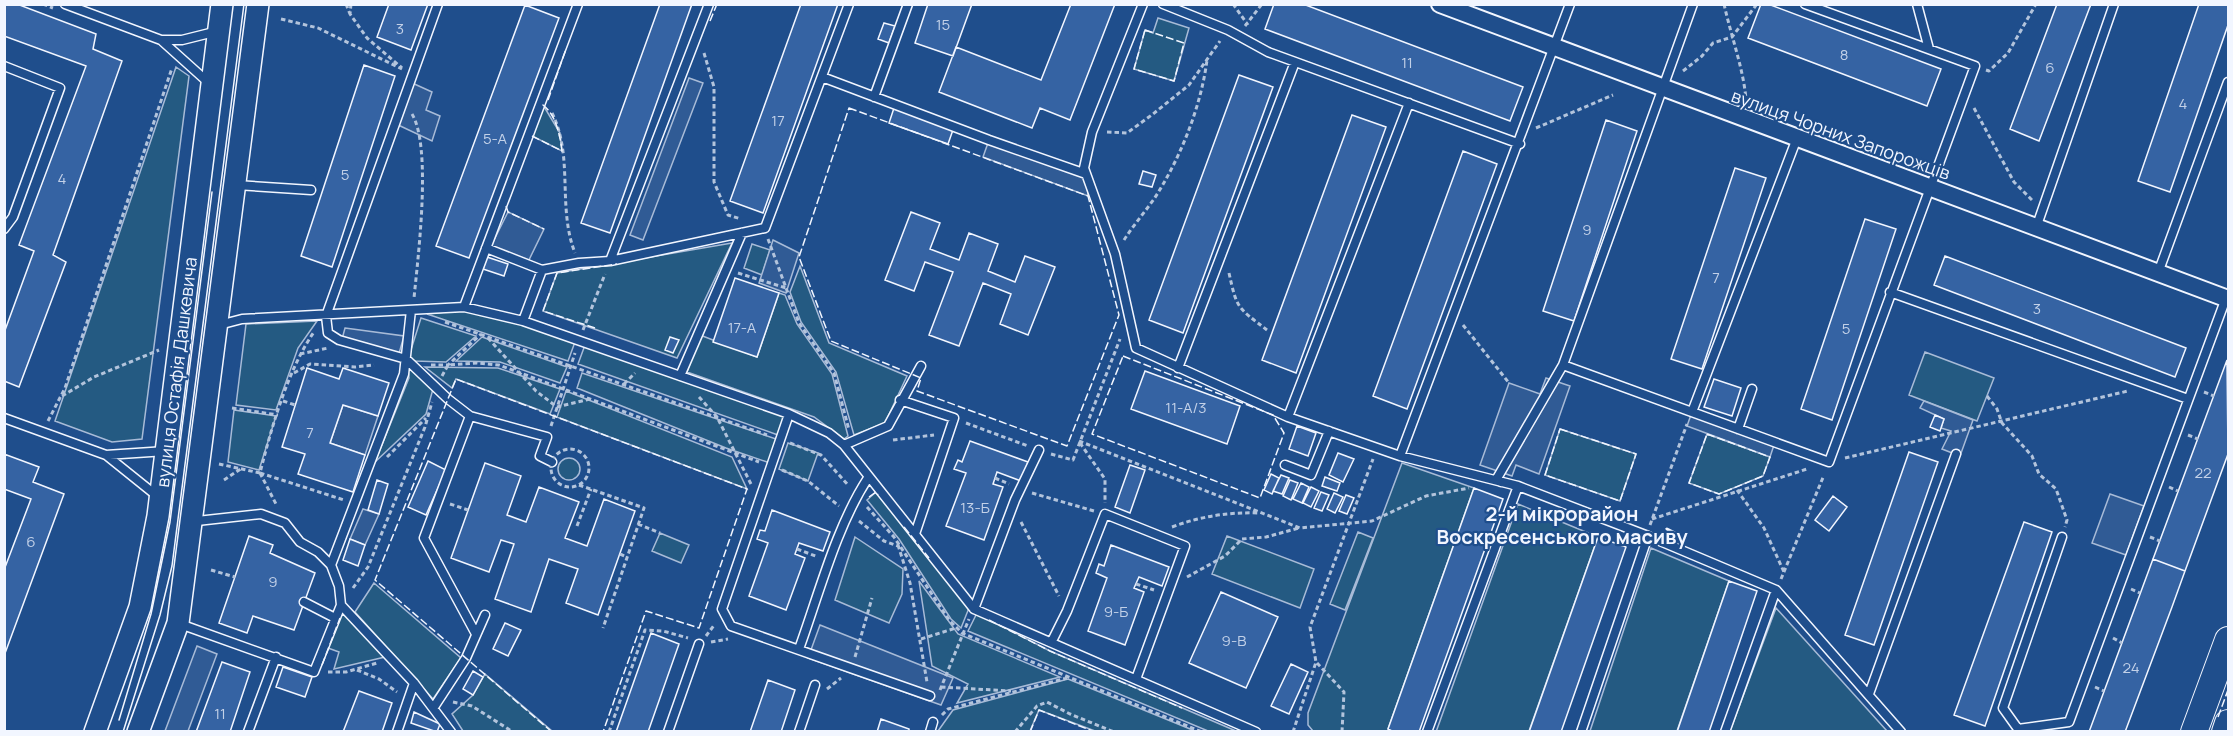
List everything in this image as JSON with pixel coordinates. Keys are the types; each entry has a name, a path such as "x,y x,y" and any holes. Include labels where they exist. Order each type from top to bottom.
{"main road":[{"path":"2194,732 2229,640"},
{"path":"2225,732 2229,723"}],"street":[{"name":"вулиця Остафія Дашкевича","path":"95,732 140,607 160,498 222,4"},
{"name":"вулиця Остафія Дашкевича","path":"138,732 178,623 193,524 258,4"},
{"name":"вулиця Чорних Запорожців","path":"1440,4 2036,228 2228,296"}],"lane":[{"path":"65,4 161,40 182,40 219,31"},
{"path":"438,4 326,316 328,333 339,340 406,359 470,416 547,437 540,456 552,462"},
{"path":"464,307 578,4"},
{"path":"610,261 709,4"},
{"path":"486,248 542,270 579,263 610,261 765,228 849,4"},
{"path":"874,97 908,4"},
{"path":"1143,4 1092,132 1084,168 1114,254 1136,348 1288,417 1400,456 1518,486 1648,536 1776,590 1901,732"},
{"path":"1163,4 1228,30 1268,52 1520,144"},
{"path":"1400,456 1524,134 1570,4"},
{"path":"1498,481 1563,364 1693,4"},
{"path":"1563,364 1829,462 1975,66 1805,4"},
{"path":"1917,4 1929,50"},
{"path":"2036,228 2114,4"},
{"path":"161,40 212,86"},
{"path":"1178,368 1295,62"},
{"path":"4,66 60,88 13,217 4,229"},
{"path":"822,76 1086,174"},
{"path":"2158,273 2229,82"},
{"path":"1288,417 1409,103"},
{"path":"1692,412 1797,138"},
{"path":"236,185 310,190"},
{"path":"680,376 742,233"},
{"path":"523,321 542,270"},
{"path":"1890,292 2188,399"},
{"path":"2062,537 2003,708 2018,730 2069,722 2228,296"},
{"path":"218,326 242,319 464,307 523,321 789,414 829,433 844,445 974,609 1052,641 1256,732"},
{"path":"331,565 353,502 404,374 411,310"},
{"path":"844,445 888,426 900,400 921,366"},
{"path":"1738,429 1752,389"},
{"path":"900,400 954,418 915,534"},
{"path":"789,414 722,609 731,626 930,696"},
{"path":"470,416 424,538 476,633"},
{"path":"4,418 106,455 160,498"},
{"path":"1285,465 1311,475 1329,431"},
{"path":"974,609 1013,506 1039,450"},
{"path":"106,455 166,451"},
{"path":"1869,694 1956,454"},
{"path":"799,649 857,495 868,478"},
{"path":"1426,732 1518,486"},
{"path":"193,524 197,521 261,514 285,523 300,542 318,552 331,565 339,586 342,605 414,683 437,703 451,732"},
{"path":"1052,641 1067,610 1105,514 1185,546 1136,679"},
{"path":"1581,732 1648,536"},
{"path":"1725,732 1776,590"},
{"path":"304,602 335,618"},
{"path":"178,623 314,672 342,605"},
{"path":"437,703 466,658 485,615"},
{"path":"668,732 699,644"},
{"path":"248,732 276,657"},
{"path":"397,732 414,683"},
{"path":"799,732 815,685"},
{"path":"930,732 933,722"}],"path":[{"path":"281,19 318,27 406,71 367,38 350,14 346,4"},
{"path":"350,14 351,4"},
{"path":"1248,25 1262,4"},
{"path":"1724,4 1744,76 1747,110"},
{"path":"1678,75 1702,56 1713,43 1732,37 1757,4"},
{"path":"1975,66 1989,71 2008,53 2036,4"},
{"path":"1092,132 1127,133 1189,85 1228,30"},
{"path":"698,33 714,87 714,182 728,215 765,228 799,323 834,373 852,440"},
{"path":"1114,254 1154,198 1186,135 1204,79 1207,58"},
{"path":"42,432 61,397 174,62"},
{"path":"1965,94 1981,117 2014,182 2042,210"},
{"path":"1524,134 1613,95"},
{"path":"542,98 561,132 568,233 579,263"},
{"path":"403,100 416,121 422,145 420,245 411,310 821,454 896,540 956,628 962,633 1202,732"},
{"path":"547,437 610,261"},
{"path":"1218,265 1229,273 1231,291 1241,310 1267,330"},
{"path":"725,268 786,288"},
{"path":"1455,314 1509,383"},
{"path":"285,523 260,473 300,354 326,316"},
{"path":"954,418 1072,460 1129,317"},
{"path":"342,605 368,567 428,416 436,388 448,365 480,334"},
{"path":"487,337 536,391 557,407"},
{"path":"300,354 324,351 339,340"},
{"path":"61,397 94,377 161,350"},
{"path":"293,373 310,364 355,367 406,359"},
{"path":"448,365 488,364 518,372 808,480 828,500 850,513 884,541 898,546"},
{"path":"680,376 717,417 734,454 760,500"},
{"path":"1652,519 1829,462 2002,423 2148,386"},
{"path":"1987,396 1997,409 2002,423 2032,456 2039,474 2056,489 2067,520 2062,537"},
{"path":"557,407 591,398"},
{"path":"283,401 295,405"},
{"path":"232,408 278,415"},
{"path":"1648,536 1652,519 1692,412"},
{"path":"386,458 428,416"},
{"path":"890,440 949,434"},
{"path":"1079,441 1300,528"},
{"path":"1022,490 1105,514 1106,479 1079,441"},
{"path":"1293,732 1317,662 1310,627 1351,523 1377,448"},
{"path":"565,450 582,454 589,469 588,476 579,485 573,487 561,485 553,475 552,462 565,450"},
{"path":"1776,590 1829,462"},
{"path":"226,464 353,502"},
{"path":"224,480 242,468"},
{"path":"1136,584 1169,592 1226,556 1242,539 1266,537 1300,528 1372,521 1426,496 1498,481"},
{"path":"579,485 644,507 603,628"},
{"path":"577,526 591,489"},
{"path":"1737,490 1764,528 1784,572"},
{"path":"439,500 468,510"},
{"path":"1013,506 1067,610"},
{"path":"1156,535 1199,518 1228,512 1262,513"},
{"path":"638,524 660,533"},
{"path":"896,540 910,583 930,696"},
{"path":"797,549 831,561"},
{"path":"620,554 627,557"},
{"path":"211,570 235,577"},
{"path":"810,700 854,669 872,598"},
{"path":"933,722 932,712 941,687 974,609"},
{"path":"609,732 645,630 684,636 699,644 724,613"},
{"path":"920,639 956,628"},
{"path":"314,672 357,670 392,659"},
{"path":"1317,662 1344,692 1342,732"},
{"path":"357,670 410,696"},
{"path":"933,722 948,709 1069,677"},
{"path":"941,687 1016,691"},
{"path":"1015,732 1037,706 1047,702 1114,732"},
{"path":"437,703 472,706 513,732"}],"shaded area":[{"path":"1158,18 1189,28 1174,81 1134,69 1145,30 1153,33"},
{"path":"176,67 189,76 142,439 112,442 55,421"},
{"path":"689,78 703,83 643,240 630,235"},
{"path":"410,82 432,92 426,110 440,116 432,141 394,123"},
{"path":"543,105 560,133 562,151 532,136"},
{"path":"989,140 1086,174 1088,196 983,157"},
{"path":"508,212 544,229 527,264 491,246"},
{"path":"773,240 799,253 786,293 759,283"},
{"path":"732,243 677,358 543,311 557,273"},
{"path":"752,244 770,250 762,275 744,268"},
{"path":"800,266 829,343 907,376 885,423 854,435 836,372 801,322 790,292"},
{"path":"779,293 785,295 797,324 832,374 848,436 844,439 814,417 687,372 700,335 757,357"},
{"path":"464,310 522,323 575,342 568,361 427,314"},
{"path":"421,318 476,336 446,362 414,361 409,356"},
{"path":"317,321 298,348 276,410 236,405 246,324"},
{"path":"345,328 404,336 398,357 341,343"},
{"path":"482,337 567,367 560,383 500,362 456,361"},
{"path":"585,345 786,415 778,435 578,364"},
{"path":"1925,352 1994,378 1977,421 1909,395"},
{"path":"408,366 433,389 426,414 375,462 409,378"},
{"path":"425,367 498,368 560,389 550,414 456,379 452,388"},
{"path":"582,373 776,439 770,463 726,448 577,388"},
{"path":"1546,378 1570,386 1539,474 1516,465 1512,476 1480,465 1509,383 1540,394"},
{"path":"566,391 732,457 747,489 557,417"},
{"path":"1924,401 1973,420 1960,456 1942,449 1951,431 1941,428 1944,419 1920,408"},
{"path":"343,405 378,416 365,455 330,443"},
{"path":"234,410 276,416 259,470 228,462"},
{"path":"1692,412 1775,442 1770,457 1687,426"},
{"path":"1560,429 1636,454 1620,501 1545,475"},
{"path":"1707,434 1770,457 1763,476 1719,494 1689,483"},
{"path":"788,443 818,453 808,481 779,469"},
{"path":"569,458 577,461 580,469 577,477 569,480 561,477 558,469 561,461"},
{"path":"1402,463 1474,488 1388,729 1394,731 1313,731 1308,725 1308,713"},
{"path":"876,492 969,608 961,628 951,619 899,539 867,500"},
{"path":"2110,494 2144,506 2126,555 2092,543"},
{"path":"1518,504 1598,537 1529,731 1436,732"},
{"path":"363,509 379,514 365,545 350,539"},
{"path":"1358,532 1373,538 1345,610 1330,604"},
{"path":"660,533 689,545 681,563 652,551"},
{"path":"1227,536 1314,569 1300,608 1212,574"},
{"path":"855,537 903,569 902,594 889,623 835,600"},
{"path":"1651,548 1729,581 1677,731 1590,731"},
{"path":"919,581 958,634 1060,677 957,703 968,684 932,666"},
{"path":"374,583 461,658 433,699 355,612"},
{"path":"1776,608 1887,731 1730,731"},
{"path":"343,610 385,657 334,669 339,652 328,648"},
{"path":"977,613 1050,651 1236,731 1208,731 968,631"},
{"path":"820,625 953,678 941,705 808,658"},
{"path":"197,646 217,654 188,731 165,731"},
{"path":"485,674 552,731 463,731 452,714 473,695"},
{"path":"1068,679 1195,731 1095,731 1039,710 1030,731 938,731 953,710"}],"building":[{"path":"4,4 17,4 96,34 93,49 122,61 53,255 66,262 19,387 4,381 4,333 34,251 19,245 86,66 4,36"},
{"path":"389,4 428,4 411,50 377,37"},
{"path":"660,4 692,4 610,233 581,223"},
{"path":"801,4 838,4 763,213 730,201"},
{"path":"928,4 972,4 953,56 915,43"},
{"path":"1071,4 1115,4 1070,120 1040,108 1032,128 939,92 956,47 1041,80"},
{"path":"1274,4 1303,4 1523,87 1510,121 1265,29"},
{"path":"1761,4 1768,4 1941,69 1927,106 1748,38"},
{"path":"2057,4 2091,4 2039,141 2010,129"},
{"path":"2199,4 2228,4 2228,25 2170,192 2138,181"},
{"path":"525,5 559,18 469,258 436,246"},
{"path":"884,23 895,26 889,43 878,39"},
{"path":"364,65 395,76 332,267 301,256"},
{"path":"1239,75 1273,87 1183,333 1149,320"},
{"path":"895,105 954,127 948,144 889,123"},
{"path":"1352,115 1386,127 1296,373 1262,360"},
{"path":"1606,120 1637,131 1574,321 1543,311"},
{"path":"1463,151 1497,164 1407,409 1373,396"},
{"path":"1735,168 1766,178 1702,369 1671,359"},
{"path":"1143,171 1156,175 1152,187 1139,184"},
{"path":"911,212 940,223 930,249 959,260 969,233 998,244 988,271 1015,282 1025,256 1055,267 1028,335 1000,324 1011,294 983,283 959,346 929,335 953,272 925,262 914,291 885,280"},
{"path":"1865,219 1896,229 1832,420 1801,409"},
{"path":"1945,256 2186,348 2175,377 1934,285"},
{"path":"487,257 508,264 504,276 483,269"},
{"path":"735,278 779,293 757,357 713,342"},
{"path":"670,337 679,340 673,353 665,350"},
{"path":"2227,360 2228,454 2185,571 2153,559"},
{"path":"307,368 339,379 343,368 389,383 378,416 343,405 330,443 365,455 353,492 298,474 305,454 282,447"},
{"path":"1145,371 1240,406 1227,444 1131,409"},
{"path":"1714,379 1741,388 1732,416 1704,407"},
{"path":"1935,415 1944,419 1940,431 1930,427"},
{"path":"1297,426 1316,433 1308,456 1289,449"},
{"path":"970,441 1028,462 1021,481 997,472 993,484 1003,487 984,540 946,526 966,473 954,469 958,460 962,462"},
{"path":"1909,452 1938,462 1874,645 1845,635"},
{"path":"1338,453 1354,459 1343,482 1329,475"},
{"path":"4,454 39,467 33,482 64,494 4,656 4,570 31,499 4,489"},
{"path":"428,461 446,470 426,515 408,507"},
{"path":"485,463 521,476 507,515 526,522 539,487 579,502 565,538 587,546 604,499 635,511 598,615 566,603 578,569 549,559 531,612 495,599 514,544 501,540 489,572 451,558"},
{"path":"1130,465 1145,470 1130,513 1115,507"},
{"path":"1271,474 1279,478 1272,494 1264,490"},
{"path":"1281,475 1289,478 1282,494 1273,491"},
{"path":"1325,477 1340,483 1337,491 1322,486"},
{"path":"377,480 388,484 379,514 368,510"},
{"path":"1290,480 1298,483 1291,500 1283,496"},
{"path":"1301,483 1309,487 1302,503 1293,499"},
{"path":"1311,487 1319,491 1311,507 1303,503"},
{"path":"1474,488 1503,499 1419,732 1394,732 1388,729"},
{"path":"1321,492 1329,495 1322,511 1314,508"},
{"path":"1334,493 1343,497 1335,513 1327,509"},
{"path":"1346,495 1354,498 1347,514 1339,511"},
{"path":"1833,496 1847,507 1829,531 1815,520"},
{"path":"772,510 830,532 823,551 799,543 795,554 805,558 786,610 749,596 768,543 757,539 760,530 765,531"},
{"path":"2024,522 2052,532 1985,726 1954,715"},
{"path":"249,536 273,545 270,553 315,573 294,630 253,616 247,633 219,623"},
{"path":"1598,537 1626,547 1561,732 1529,732"},
{"path":"350,539 365,545 358,566 343,560"},
{"path":"1111,545 1169,567 1162,586 1139,577 1134,588 1144,592 1125,645 1088,631 1107,578 1096,573 1099,564 1104,566"},
{"path":"2153,559 2185,571 2172,607 2125,732 2089,732"},
{"path":"1729,581 1757,591 1709,732 1677,732"},
{"path":"1221,592 1278,617 1246,688 1189,663"},
{"path":"505,623 521,630 508,656 493,649"},
{"path":"651,633 679,644 648,732 616,732"},
{"path":"222,662 250,672 230,732 196,732"},
{"path":"1291,664 1308,672 1289,714 1271,706"},
{"path":"283,667 312,677 305,697 276,687"},
{"path":"473,671 483,677 473,695 463,689"},
{"path":"768,680 795,690 781,732 750,732"},
{"path":"359,691 392,703 382,732 343,732"},
{"path":"414,712 440,724 437,732 411,723"},
{"path":"881,719 909,729 909,732 877,732"}],"tram line":[{"path":"123,732 160,615 172,566 244,4"},
{"path":"119,720 151,614 170,522 212,192"}],"fence":[{"path":"710,21 717,4"},
{"path":"1145,30 1184,43 1174,81 1134,69 1145,30"},
{"path":"548,100 566,49"},
{"path":"532,136 562,151 559,132 554,120 543,105 542,108"},
{"path":"849,108 1088,196 1119,315 1067,446 917,391 921,378 831,341 799,257 849,108"},
{"path":"506,206 508,212 544,229"},
{"path":"595,328 543,311 557,273 617,264"},
{"path":"1123,356 1273,415 1284,433 1260,498 1092,434 1123,356"},
{"path":"552,732 375,580 456,379 747,489 699,628 646,611 603,732"},
{"path":"1560,429 1636,454 1620,501 1545,475 1560,429"},
{"path":"1707,434 1770,457 1763,476 1719,494 1689,483 1707,434"},
{"path":"869,497 876,492 878,495"},
{"path":"904,527 929,558"},
{"path":"322,665 340,618"},
{"path":"989,620 1050,651 1182,708"},
{"path":"2218,717 2228,690"},
{"path":"1030,732 1039,710 1095,732"}],"wall":[{"path":"1667,529 1683,537"}],"district":[{"name":"2-й мікрорайон Воскресенського масиву","path":"1562,524"}]}
